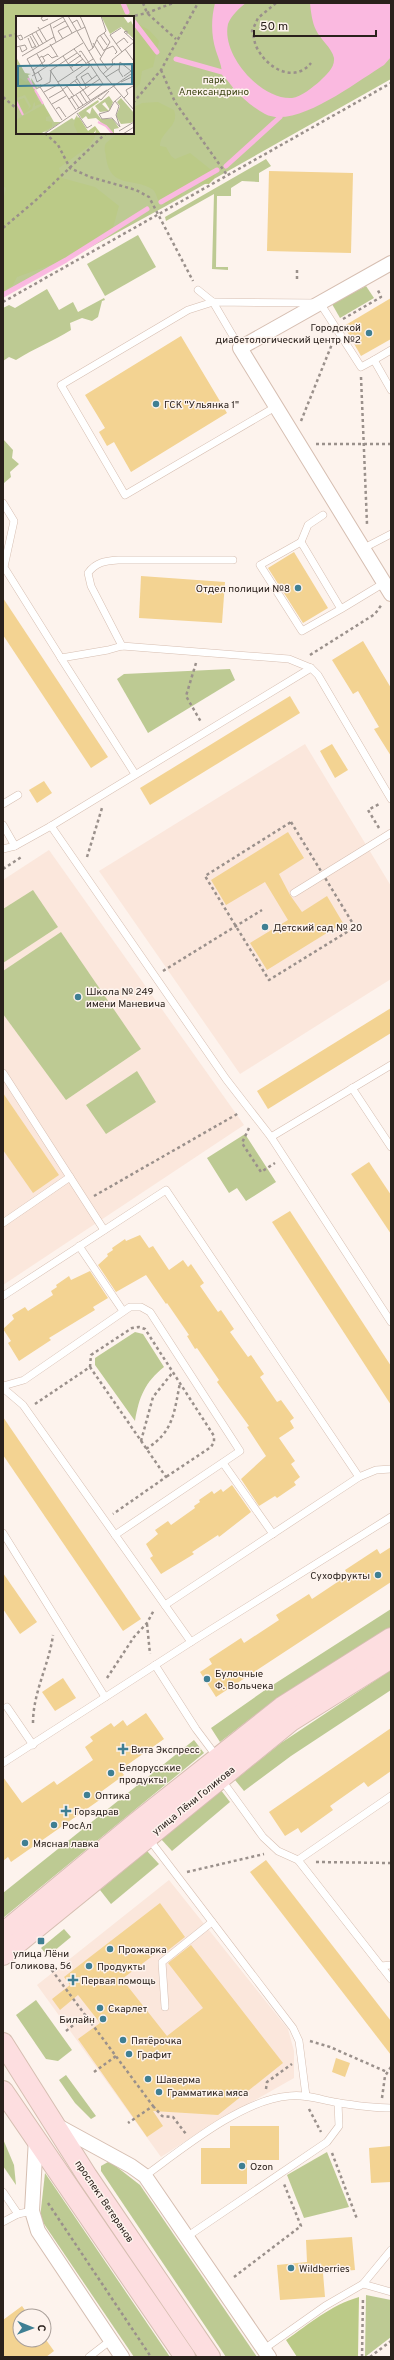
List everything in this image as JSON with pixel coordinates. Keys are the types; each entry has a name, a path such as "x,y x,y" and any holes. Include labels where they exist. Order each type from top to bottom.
{"street":[{"path":"388,590 298,440 240,348 391,263"},
{"name":"улица Лёни Голикова","path":"3,1955 142,1831 217,1769 282,1707 391,1638"},
{"name":"улица Лёни Голикова","path":"217,1769 391,1658"},
{"name":"улица Лёни Голикова","path":"3,1933 142,1831"},
{"name":"проспект Ветеранов","path":"3,2043 210,2357"},
{"path":"3,2090 185,2357"},
{"path":"55,2124 131,2166 144,2176 188,2236 267,2353"},
{"path":"36,2138 32,2211 38,2230 122,2357"}],"lane":[{"path":"198,290 213,302 240,348"},
{"path":"277,406 125,495 61,385 188,310 213,302 320,303 361,368 391,350"},
{"path":"374,360 391,390"},
{"path":"3,503 14,521 4,567 135,774"},
{"path":"323,515 308,525 301,542 260,565 302,631 341,608 388,590"},
{"path":"364,548 391,534"},
{"path":"301,542 341,608"},
{"path":"122,646 91,586 88,573 94,565 104,561 118,560 233,560"},
{"path":"61,658 108,650 122,646 289,659 299,662 311,668 318,675 391,798"},
{"path":"3,849 15,846 51,826 311,668"},
{"path":"3,804 18,795"},
{"path":"3,825 15,846"},
{"path":"51,826 248,1108 271,1137 391,1322"},
{"path":"294,893 391,833"},
{"path":"271,1137 391,1065"},
{"path":"3,1073 104,1230"},
{"path":"352,1088 391,1147"},
{"path":"3,1223 70,1177"},
{"path":"3,1296 166,1190 359,1477"},
{"path":"79,1246 123,1311"},
{"path":"115,1535 240,1451 150,1312 142,1307 130,1307 123,1311 24,1380 3,1387 26,1410 191,1642"},
{"path":"223,1463 273,1534"},
{"path":"165,1605 359,1477 376,1470 391,1468"},
{"path":"3,1763 191,1642 391,1517"},
{"path":"3,1533 105,1697"},
{"path":"155,1665 196,1729 217,1769 263,1837 278,1851 298,1860 391,1979"},
{"path":"8,1707 33,1745"},
{"path":"298,1860 391,1796"},
{"path":"142,1831 293,2028 299,2041 306,2096"},
{"path":"165,2007 162,1962 212,1922"},
{"path":"381,1966 391,1965"},
{"path":"144,2176 224,2122 265,2100 289,2096 306,2096 338,2103 391,2108"},
{"path":"188,2236 327,2142 339,2126 338,2103"},
{"path":"3,2192 18,2214"},
{"path":"3,2222 18,2214 32,2211"},
{"path":"267,2353 337,2298 363,2284 391,2250"},
{"path":"363,2284 391,2292"},
{"path":"89,2357 111,2340"}],"path":[{"path":"143,3 147,13 176,39"},
{"path":"134,16 147,13 173,3"},
{"path":"134,102 161,70 176,39 198,3"},
{"path":"276,3 258,18 252,31 256,47 268,62 282,72 296,74 305,70 311,63"},
{"path":"3,37 16,34"},
{"path":"161,70 175,102 227,175"},
{"path":"3,302 160,215 227,175 391,83"},
{"path":"3,97 16,108"},
{"path":"46,134 58,146 70,168 90,177 136,190 149,197 160,215 198,290"},
{"path":"3,228 70,168 105,134"},
{"path":"297,270 297,280"},
{"path":"342,319 373,301"},
{"path":"337,331 298,440 391,444"},
{"path":"361,368 367,538 364,548"},
{"path":"299,662 375,614 388,590"},
{"path":"199,652 186,696 206,732"},
{"path":"84,865 108,791"},
{"path":"384,837 368,810 391,798"},
{"path":"291,822 355,926 269,980 236,926 205,876 291,822"},
{"path":"167,968 262,910"},
{"path":"85,1201 248,1108"},
{"path":"255,1117 242,1143 261,1172 283,1157"},
{"path":"104,1520 211,1447 214,1442 214,1436 145,1330 139,1327 132,1328 91,1355 90,1367 166,1477"},
{"path":"26,1410 90,1367"},
{"path":"141,1441 145,1420 153,1397 173,1372"},
{"path":"146,1449 160,1441 170,1424 180,1383"},
{"path":"100,1688 134,1636 147,1623 160,1598"},
{"path":"33,1745 36,1692 48,1658 54,1614"},
{"path":"147,1623 148,1646 155,1665"},
{"path":"175,1875 278,1851"},
{"path":"315,1862 391,1864"},
{"path":"48,1965 153,2106 162,2116 173,2118 193,2142"},
{"path":"66,2031 86,2015"},
{"path":"299,2041 310,2041 330,2047 387,2072"},
{"path":"94,2072 116,2056"},
{"path":"265,2100 267,2082 302,2057"},
{"path":"380,2108 387,2072 391,2066"},
{"path":"306,2096 310,2112 327,2142 357,2219"},
{"path":"128,2123 153,2106"},
{"path":"234,2277 302,2226 280,2174"},
{"path":"45,2198 151,2357"},
{"path":"362,2357 363,2284"},
{"path":"370,2357 391,2341"}],"shaded area":[{"path":"215,3 246,3 236,12 228,24 227,36 231,49 237,62 256,84 268,92 280,97 292,98 303,94 330,71 334,62 333,54 315,27 310,3 391,3 391,57 384,65 344,91 310,109 293,115 278,117 265,114 244,99 222,75 212,33"},
{"name":"Детский сад № 20","path":"305,744 391,886 391,979 240,1074 99,871"},
{"name":"Школа № 249 имени Маневича","path":"49,850 244,1125 3,1285 3,880"},
{"path":"169,1880 288,2029 294,2051 294,2078 206,2128 161,2157 37,1985"}],"green space":[{"name":"парк Александрино","path":"3,3 391,3 391,79 166,206 3,295"},
{"path":"3,3 122,3 128,16 16,16 16,134 95,134 95,137 89,146 59,168 62,178 95,187 119,206 110,234 56,263 17,277 13,285 3,292 3,201 6,188 3,186"},
{"path":"134,22 149,30 159,41 153,67 142,71 140,84 134,90"},
{"path":"158,102 174,110 174,121 163,136 160,146 166,147 171,156 175,159 190,153 215,173 214,179 209,184 190,183 185,187 181,196 166,204 159,201 152,189 137,183 123,181 112,174 106,158 105,145 117,134 134,134 134,107 142,103"},
{"path":"266,159 271,166 259,173 259,182 242,181 231,188 231,196 217,196 216,267 228,267 228,270 212,269 214,194 166,221 165,217"},
{"path":"138,235 156,267 105,296 87,264"},
{"path":"366,286 374,298 340,318 332,304"},
{"path":"47,289 59,310 73,302 78,312 104,298 105,300 102,301 98,317 92,321 82,318 70,323 71,330 64,334 16,360 9,357 3,361 3,308 9,305 15,308"},
{"path":"3,439 13,450 12,458 19,464 10,472 11,477 4,483"},
{"path":"230,669 235,680 148,733 117,679 124,674"},
{"path":"33,890 58,927 3,963 3,909"},
{"path":"61,932 141,1049 66,1100 3,1014 3,971"},
{"path":"137,1071 156,1102 106,1134 86,1105"},
{"path":"245,1134 276,1182 246,1201 237,1188 229,1193 207,1158"},
{"path":"135,1332 143,1334 164,1367 152,1378 144,1391 135,1421 95,1365 95,1358"},
{"path":"391,1609 391,1627 276,1699 220,1742 211,1728 268,1688"},
{"path":"391,1670 391,1690 291,1756 244,1791 235,1780 281,1743"},
{"path":"194,1740 204,1753 3,1918 3,1893"},
{"path":"220,1789 230,1802 172,1851 161,1839"},
{"path":"147,1851 159,1864 111,1904 100,1890"},
{"path":"64,1929 71,1937 48,1956 41,1948"},
{"path":"36,2000 72,2050 58,2061 46,2059 16,2015"},
{"path":"66,2075 96,2116 91,2119 75,2103 59,2080"},
{"path":"3,2139 14,2165 16,2185 3,2166"},
{"path":"327,2152 349,2207 304,2218 287,2175"},
{"path":"108,2162 113,2164 140,2185 257,2357 226,2357 101,2171 101,2166"},
{"path":"45,2173 170,2357 134,2357 40,2218"},
{"path":"366,2295 391,2300 391,2337 365,2357"},
{"path":"359,2297 358,2357 297,2357 286,2340 330,2310 349,2300"}],"building":[{"path":"269,171 353,173 351,253 267,251"},
{"name":"Городской диабетологический центр №2","path":"391,298 391,339 361,356 344,326"},
{"name":"ГСК \"Ульянка 1\"","path":"181,336 227,413 131,472 114,442 107,446 99,432 105,428 85,395"},
{"name":"Отдел полиции №8","path":"294,552 328,608 303,623 268,568"},
{"path":"141,576 225,582 222,623 139,618"},
{"path":"3,598 108,757 91,768 3,635"},
{"path":"363,641 391,688 391,756 374,729 379,727 358,691 353,694 332,660"},
{"path":"290,696 300,713 150,805 140,788"},
{"path":"332,744 348,770 335,778 320,751"},
{"path":"44,781 52,793 37,803 29,790"},
{"path":"288,832 304,858 279,874 290,895 302,912 327,896 343,923 267,970 250,943 288,920 265,882 226,905 211,880"},
{"path":"391,1008 391,1033 268,1109 257,1091"},
{"path":"3,1093 59,1175 33,1193 3,1150"},
{"path":"369,1162 391,1195 391,1234 351,1174"},
{"path":"290,1211 391,1366 391,1405 272,1222"},
{"path":"140,1235 149,1248 153,1246 169,1270 183,1260 188,1267 191,1264 204,1283 200,1286 218,1312 221,1310 234,1329 230,1332 248,1357 251,1355 264,1374 260,1377 277,1402 281,1400 294,1418 290,1421 294,1428 279,1438 295,1461 291,1464 300,1477 294,1482 296,1485 277,1498 275,1496 259,1506 241,1479 266,1456 247,1427 249,1426 217,1382 219,1380 197,1348 195,1349 187,1336 189,1335 146,1275 116,1292 98,1265 108,1256 107,1254 113,1250 112,1248 125,1239 126,1241"},
{"path":"90,1271 108,1298 93,1307 95,1310 49,1338 51,1340 19,1361 8,1343 11,1341 3,1329 14,1319 12,1315 25,1307 28,1311 53,1295 51,1291 57,1287 56,1285 69,1276 71,1280"},
{"path":"3,1417 141,1619 123,1631 3,1455"},
{"path":"232,1485 251,1512 219,1537 218,1535 192,1552 194,1554 161,1574 150,1558 153,1556 146,1544 158,1534 155,1530 168,1521 171,1525 195,1508 194,1506 200,1502 199,1500 212,1491 214,1494 221,1489 223,1492"},
{"path":"391,1547 391,1582 216,1697 200,1672 212,1664 209,1659 241,1638 244,1643 279,1620 276,1615 309,1594 312,1599 348,1575 345,1570 377,1549 380,1554"},
{"path":"3,1573 37,1622 20,1634 3,1609"},
{"path":"63,1678 76,1698 55,1711 42,1692"},
{"path":"146,1713 164,1739 120,1770 124,1775 98,1794 101,1799 11,1862 8,1857 3,1861 3,1777 22,1803 54,1781 57,1785 93,1760 85,1747 93,1741 90,1737 111,1723 114,1727 123,1720 127,1726"},
{"path":"391,1728 391,1771 368,1787 364,1782 330,1806 333,1810 301,1833 298,1828 285,1836 269,1812"},
{"path":"266,1860 391,2021 391,2055 250,1872"},
{"path":"160,1903 185,1937 162,1955 159,1951 122,1979 167,2036 203,2008 168,1963 191,1945 283,2063 218,2115 153,2111 163,2126 147,2137 78,2039 100,2023 78,1995 60,2010 52,1999 70,1985 64,1977"},
{"path":"336,2058 350,2063 345,2077 332,2072"},
{"path":"230,2126 279,2126 279,2160 247,2160 247,2184 201,2184 201,2148 230,2148"},
{"path":"391,2146 391,2182 371,2183 369,2148"},
{"path":"352,2237 355,2270 323,2273 325,2297 280,2300 277,2265 307,2262 306,2240"},
{"path":"12,2313 12,2348 52,2348 54,2351 46,2357 3,2357 3,2320"}],"waterway":[{"path":"123,3 127,12"},
{"path":"134,22 157,52"},
{"path":"176,59 222,72"},
{"path":"226,166 280,117"},
{"path":"161,202 217,170"},
{"path":"3,295 66,260 147,209"}],"place":[{"name":"Городской диабетологический центр №2","path":"369,333"},
{"name":"ГСК \"Ульянка 1\"","path":"156,404"},
{"name":"Отдел полиции №8","path":"298,588"},
{"name":"Детский сад № 20","path":"265,927"},
{"name":"Школа № 249 имени Маневича","path":"78,997"},
{"name":"Сухофрукты","path":"378,1575"},
{"name":"Булочные Ф. Вольчека","path":"207,1679"},
{"name":"Вита Экспресс","path":"123,1749"},
{"name":"Белорусские продукты","path":"111,1773"},
{"name":"Оптика","path":"87,1795"},
{"name":"Горздрав","path":"66,1811"},
{"name":"РосАл","path":"54,1825"},
{"name":"Мясная лавка","path":"25,1843"},
{"name":"улица Лёни Голикова, 56","path":"41,1941"},
{"name":"Прожарка","path":"110,1949"},
{"name":"Продукты","path":"89,1966"},
{"name":"Первая помощь","path":"73,1980"},
{"name":"Скарлет","path":"100,2008"},
{"name":"Билайн","path":"103,2019"},
{"name":"Пятёрочка","path":"123,2040"},
{"name":"Графит","path":"129,2054"},
{"name":"Шаверма","path":"148,2079"},
{"name":"Грамматика мяса","path":"159,2092"},
{"name":"Ozon","path":"242,2166"},
{"name":"Wildberries","path":"291,2268"}]}
